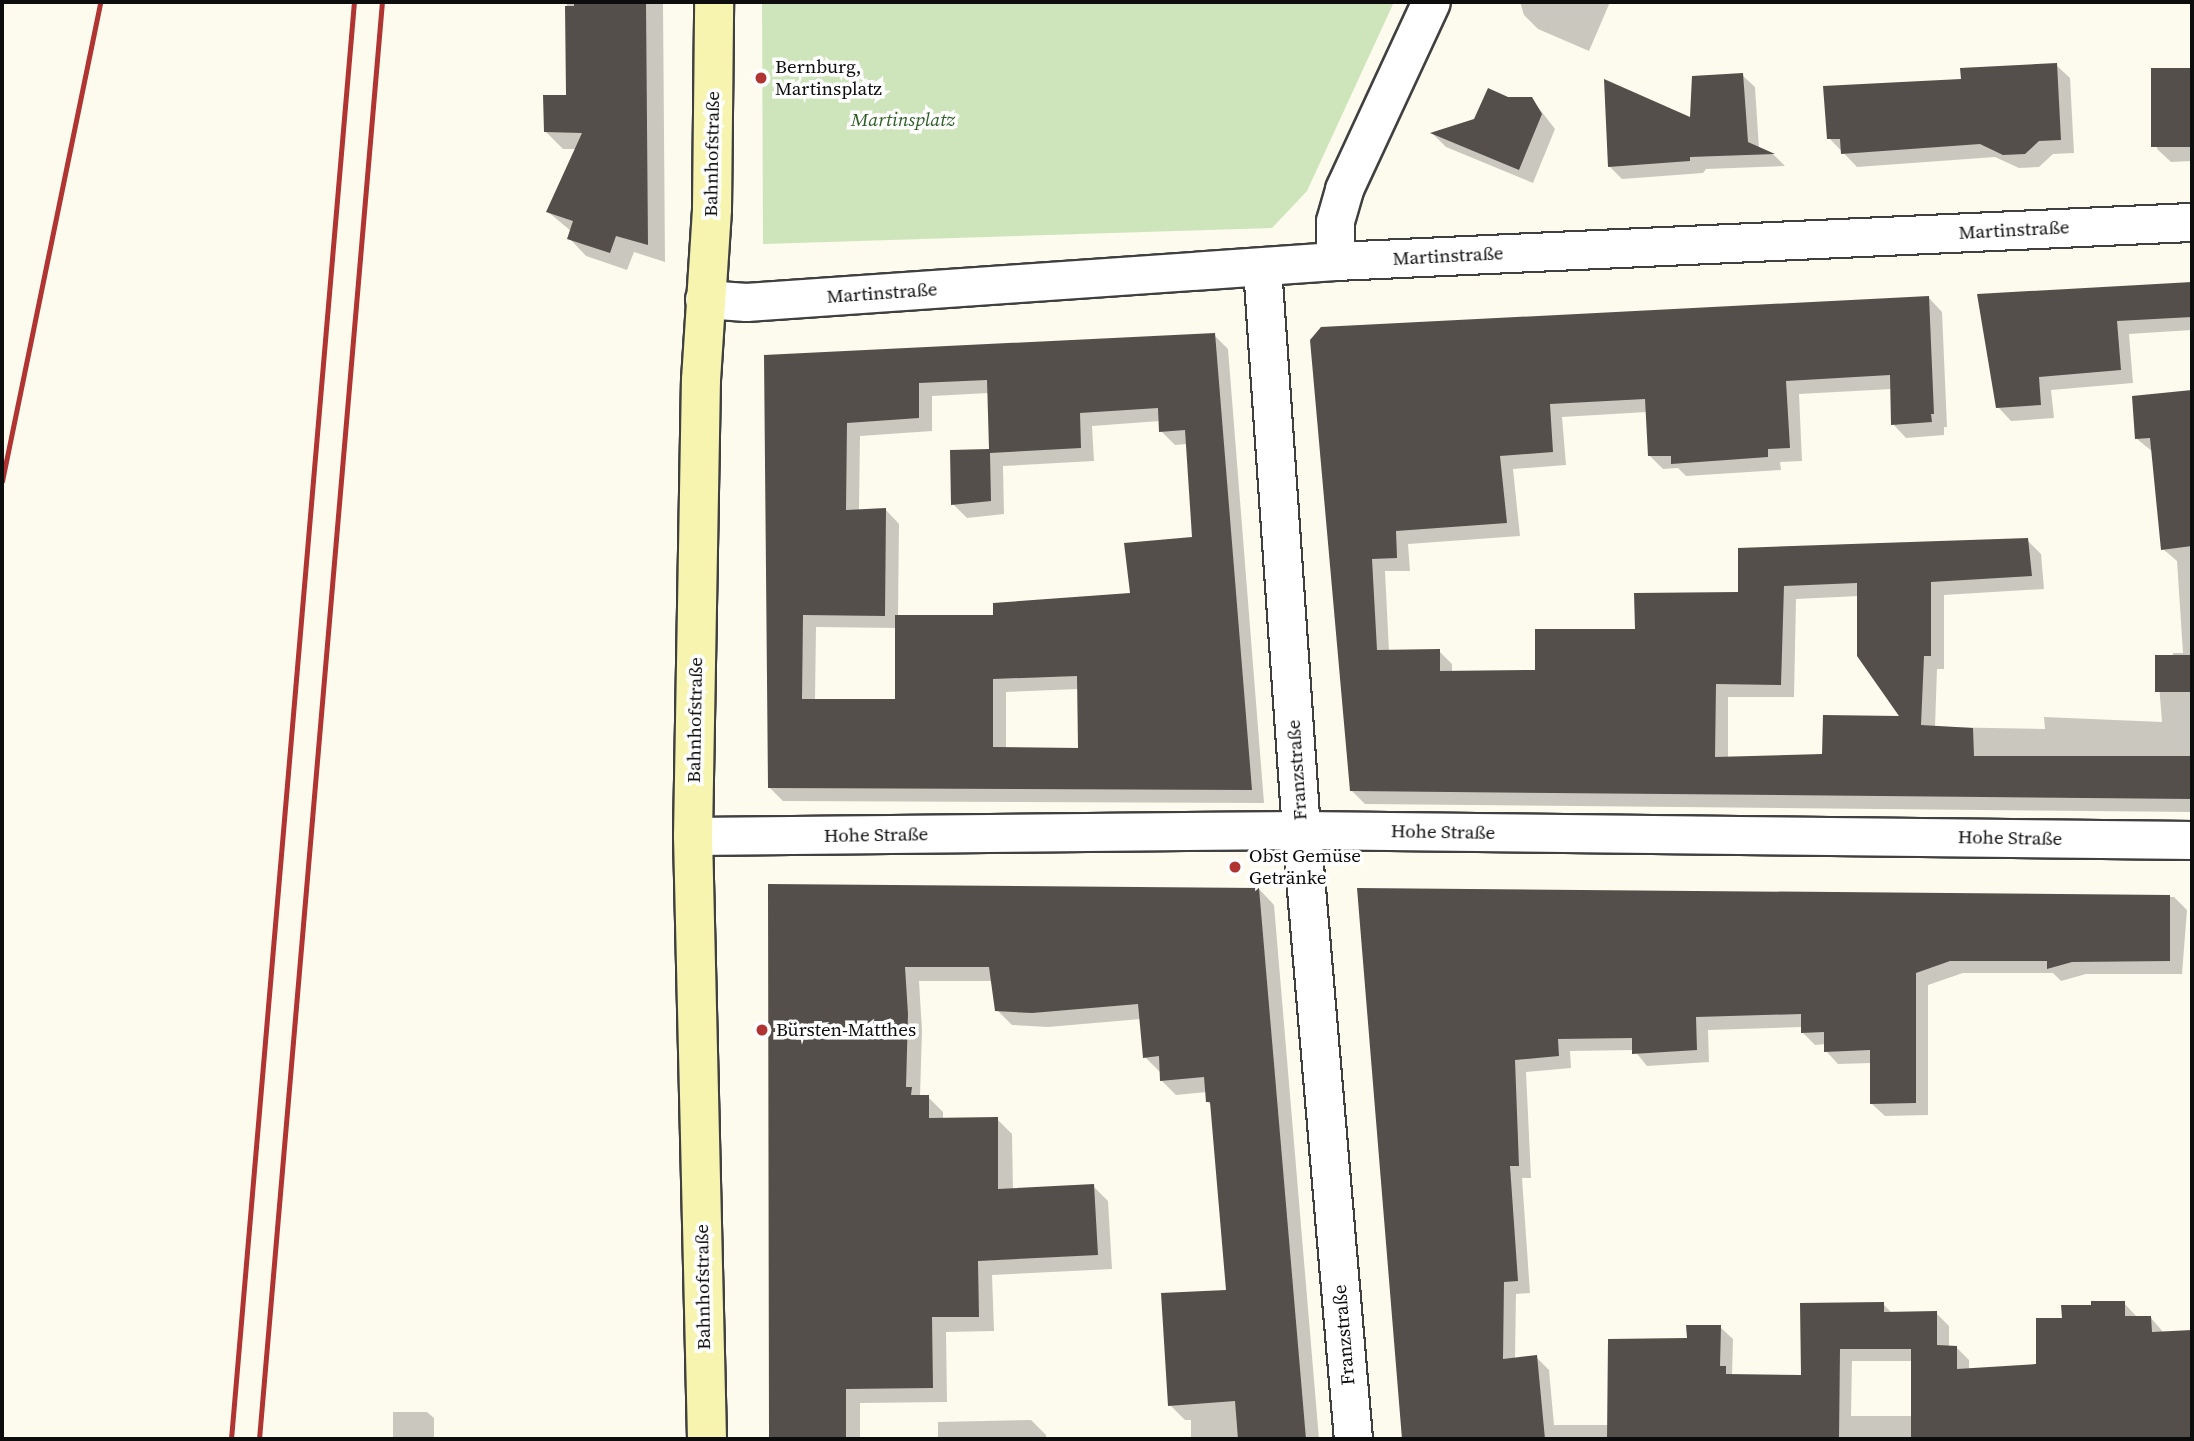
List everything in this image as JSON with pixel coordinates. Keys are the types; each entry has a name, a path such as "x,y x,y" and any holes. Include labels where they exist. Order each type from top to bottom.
{"main road":[{"name":"Bahnhofstraße","path":"707,1439 693,836 705,299 712,209 714,2"}],"street":[{"path":"1335,261 1335,220 1344,189 1431,2"},
{"name":"Martinstraße","path":"705,299 774,300 1335,261 2192,222"},
{"name":"Franzstraße","path":"1262,267 1301,830 1353,1439"},
{"name":"Hohe Straße","path":"693,836 1301,830 2192,841"}],"green space":[{"name":"Martinsplatz","path":"762,2 1394,2 1307,191 1272,228 763,244"}],"building":[{"path":"574,2 646,2 648,245 616,236 610,253 567,239 573,221 546,212 582,133 544,132 543,95 566,95 565,6 574,6"},
{"path":"2057,63 2061,140 2039,141 2025,154 2003,155 1980,144 1841,154 1840,139 1827,139 1823,86 1961,79 1960,68"},
{"path":"2151,68 2192,68 2192,147 2151,147"},
{"path":"1743,73 1748,142 1775,154 1690,157 1690,161 1608,167 1604,79 1690,117 1692,76"},
{"path":"1488,88 1508,97 1532,97 1542,114 1519,170 1430,133 1474,119"},
{"path":"2192,282 2192,317 2117,321 2121,370 2039,377 2041,405 1996,408 1977,294"},
{"path":"1929,296 1934,414 1931,414 1932,422 1891,425 1890,375 1786,381 1790,448 1768,449 1768,457 1671,464 1671,456 1648,456 1645,399 1550,404 1553,452 1500,456 1507,523 1396,531 1397,558 1372,559 1377,650 1440,649 1440,671 1535,670 1535,629 1635,629 1634,593 1738,592 1738,548 2028,538 2032,576 1931,582 1931,656 1924,656 1921,725 1973,728 1974,756 2192,756 2192,799 1350,791 1310,340 1321,327","holes":["1857,583 1857,656 1899,716 1823,715 1822,754 1715,757 1716,684 1781,685 1784,586"]},
{"path":"1215,333 1252,790 768,788 764,355","holes":["987,380 989,449 950,450 951,505 991,501 990,453 1081,448 1080,413 1158,408 1159,432 1185,430 1192,537 1124,543 1130,593 993,603 993,615 895,615 895,699 802,699 803,615 885,616 886,508 846,510 847,423 919,418 919,383","1077,676 1078,748 993,747 993,679"]},
{"path":"2192,390 2192,546 2161,550 2150,438 2135,439 2132,396"},
{"path":"2155,655 2192,655 2192,692 2155,692"},
{"path":"768,884 1259,888 1306,1439 1238,1439 1235,1401 1168,1406 1161,1293 1226,1290 1210,1102 1206,1102 1204,1077 1160,1081 1159,1056 1143,1058 1138,1004 1032,1013 995,1011 989,967 905,967 908,1014 906,1087 912,1087 911,1095 929,1095 929,1118 998,1117 998,1189 1094,1184 1098,1255 978,1261 979,1317 932,1317 933,1388 846,1389 846,1439 769,1439"},
{"path":"1357,888 2170,895 2170,961 2072,962 2047,969 2047,961 1950,961 1916,973 1916,1103 1870,1104 1870,1050 1824,1052 1824,1032 1801,1033 1801,1014 1696,1017 1697,1050 1632,1054 1632,1038 1558,1039 1559,1056 1515,1060 1519,1166 1510,1166 1518,1281 1504,1282 1503,1359 1537,1355 1545,1439 1402,1439"},
{"path":"2091,1301 2125,1301 2125,1316 2151,1316 2152,1332 2192,1330 2192,1439 1911,1439 1911,1349 1840,1349 1839,1439 1607,1439 1608,1339 1687,1338 1686,1325 1721,1325 1720,1366 1726,1366 1726,1374 1801,1375 1800,1303 1884,1302 1884,1312 1937,1311 1937,1345 1957,1346 1957,1369 2036,1364 2036,1318 2062,1318 2061,1305 2091,1305"}],"railway":[{"path":"2,481 100,2"},
{"path":"231,1439 354,2"},
{"path":"259,1439 382,2"}],"place":[{"name":"Bernburg, Martinsplatz","path":"761,78"},
{"name":"Obst Gemüse Getränke","path":"1235,867"},
{"name":"Bürsten-Matthes","path":"762,1030"}]}
